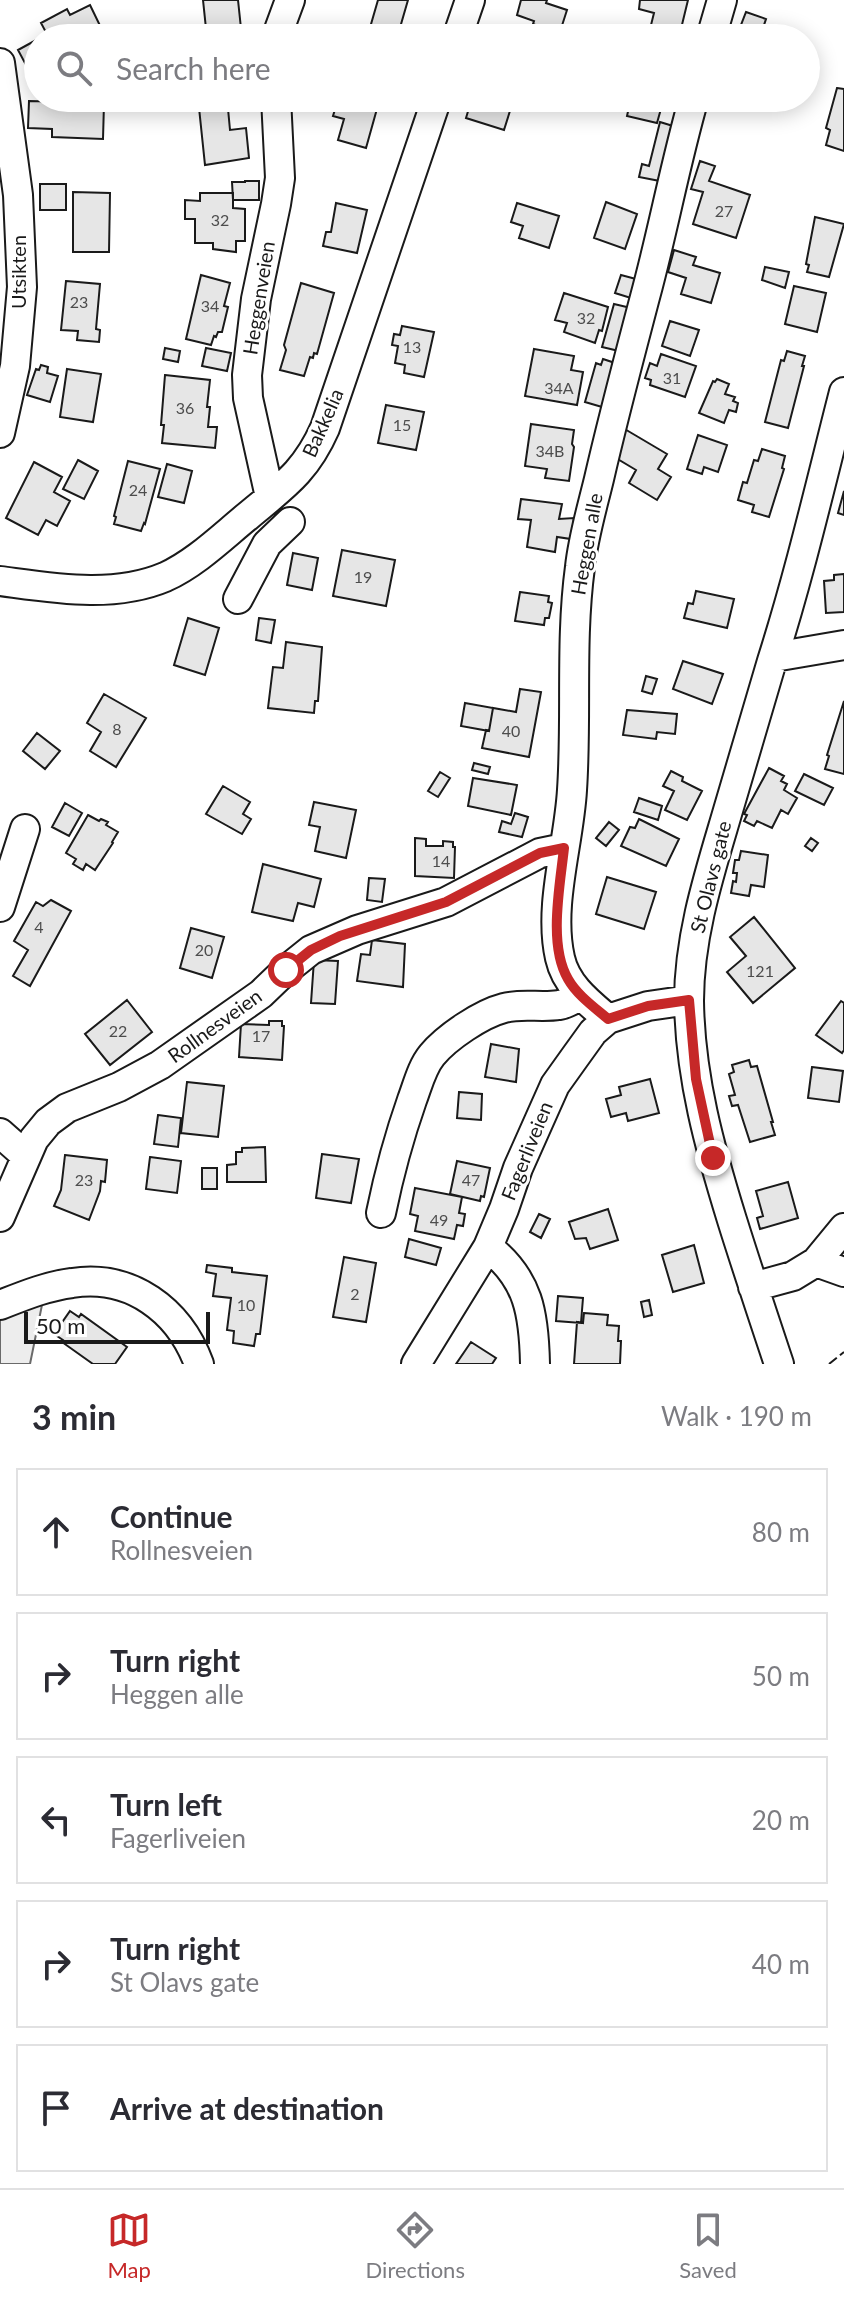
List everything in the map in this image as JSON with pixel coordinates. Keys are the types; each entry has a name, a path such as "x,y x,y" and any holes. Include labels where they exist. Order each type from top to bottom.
{"street":[{"path":"281,24 290,0"},
{"path":"462,24 470,0"},
{"path":"715,24 722,0"},
{"name":"Utsikten","path":"0,63 18,195 22,287 15,366 0,433"},
{"name":"Heggenveien","path":"270,497 248,398 247,375 256,299 280,178 277,112"},
{"name":"Bakkelia","path":"0,581 103,590 134,586 165,577 197,558 300,472 316,449 325,428 432,112"},
{"name":"Heggen alle","path":"608,1019 568,979 560,958 557,922 572,794 575,610 580,564 617,398 691,112"},
{"name":"St Olavs gate","path":"779,1364 713,1158 696,1079 689,1000 695,939 703,899 774,657 844,392"},
{"path":"238,599 267,544 290,522"},
{"path":"774,657 844,645"},
{"path":"0,907 25,829"},
{"name":"Rollnesveien","path":"0,1217 34,1139 48,1122 67,1108 119,1087 160,1065 261,994 311,950 357,930 446,902 540,853 564,848"},
{"path":"381,1213 389,1171 402,1130 421,1075 433,1053 471,1023 494,1011 517,1006 557,1006 581,995"},
{"name":"Fagerliveien","path":"416,1364 488,1247 518,1168 555,1085 593,1032 608,1019 648,1006 689,1000"},
{"path":"0,1133 26,1156"},
{"path":"753,1287 793,1276 816,1262 844,1228"},
{"path":"488,1247 501,1257 524,1288 533,1320 535,1364"},
{"path":"816,1262 844,1272"},
{"path":"0,1305 74,1282 122,1287 147,1297 167,1312 184,1333 199,1364"}],"shaded area":[{"path":"44,1295 30,1364 0,1364 0,1302"}],"building":[{"path":"203,0 238,0 241,24 206,24"},
{"path":"378,0 408,0 401,24 371,24"},
{"path":"521,0 547,0 546,3 567,10 562,24 533,24 534,21 517,15"},
{"path":"640,0 688,0 682,24 651,24 654,13 639,9"},
{"path":"90,5 99,24 41,23 67,9 70,15"},
{"path":"746,12 766,19 764,24 741,24"},
{"path":"24,47 24,61 18,50"},
{"path":"837,88 844,89 844,151 826,145 830,130 826,128"},
{"path":"29,112 104,112 103,139 52,137 52,129 28,128"},
{"path":"199,112 228,112 230,130 246,128 249,158 205,165"},
{"path":"334,112 376,112 366,148 338,140 344,119 333,116"},
{"path":"468,112 510,112 504,130 466,118"},
{"path":"628,112 660,112 657,123 627,116"},
{"path":"660,122 673,126 660,181 639,177 642,164 649,166"},
{"path":"700,161 715,166 709,181 750,195 736,238 693,224 703,192 691,189"},
{"path":"259,181 259,200 233,200 232,182"},
{"path":"40,184 66,184 66,210 40,210"},
{"path":"73,192 110,193 109,252 73,252"},
{"path":"200,193 233,193 233,208 245,209 245,241 236,241 236,252 213,249 213,243 195,243 195,219 185,219 185,200 200,201"},
{"path":"606,202 637,214 625,249 594,238"},
{"path":"336,203 367,210 357,253 323,246 326,232 331,232"},
{"path":"517,203 559,216 549,248 519,238 523,226 511,222"},
{"path":"815,217 844,224 829,277 807,272"},
{"path":"674,250 696,257 693,265 720,273 711,303 681,294 686,278 668,272"},
{"path":"765,267 789,272 785,288 762,280"},
{"path":"201,275 230,283 222,332 214,336 211,345 186,339"},
{"path":"621,275 636,279 634,299 615,293"},
{"path":"66,281 100,284 96,329 100,330 99,342 77,340 78,331 61,330"},
{"path":"301,283 334,293 317,354 310,357 304,376 280,370"},
{"path":"794,286 826,293 817,332 785,324"},
{"path":"564,293 608,307 602,331 599,330 595,343 564,332 567,323 555,320"},
{"path":"614,304 631,308 619,351 602,347"},
{"path":"670,321 699,330 690,356 662,346"},
{"path":"402,326 434,332 424,377 404,373 405,365 395,363 398,346 392,345 394,334 400,335"},
{"path":"165,348 180,351 178,362 163,359"},
{"path":"206,348 231,353 227,371 202,366"},
{"path":"534,349 574,356 571,370 583,372 577,405 525,396"},
{"path":"787,351 805,356 788,428 765,422 781,360 784,361"},
{"path":"661,354 696,366 685,397 650,385 651,380 645,378 650,363 657,366"},
{"path":"603,359 615,363 602,407 585,402 596,363 601,365"},
{"path":"41,365 48,367 47,373 58,376 50,402 27,395 36,369 39,370"},
{"path":"67,369 101,374 93,422 60,417"},
{"path":"165,375 210,380 208,427 217,427 215,448 162,443"},
{"path":"717,379 729,384 725,394 735,397 733,401 738,403 736,412 729,410 724,423 699,413 713,381"},
{"path":"386,405 424,412 416,450 378,443"},
{"path":"531,424 574,430 569,481 545,478 547,469 525,466"},
{"path":"623,428 667,454 658,469 671,477 657,500 629,483 636,470 616,458"},
{"path":"698,435 727,445 718,472 704,467 702,474 687,469"},
{"path":"762,449 785,456 769,517 752,512 754,505 738,500 743,482 747,483 754,460 758,461"},
{"path":"78,460 98,471 84,499 63,489"},
{"path":"128,461 160,469 141,531 114,524"},
{"path":"34,462 62,477 54,492 70,501 57,526 46,520 38,535 6,518"},
{"path":"167,464 192,471 184,503 158,497"},
{"path":"844,491 844,515 838,513"},
{"path":"521,499 562,504 559,519 574,518 571,539 557,537 555,552 527,547 531,520 518,519"},
{"path":"342,550 395,560 386,606 333,596"},
{"path":"293,553 318,558 312,590 287,585"},
{"path":"844,574 844,612 826,613 824,581"},
{"path":"696,591 734,599 727,628 684,618 688,603 693,604"},
{"path":"520,592 549,596 548,602 552,603 544,625 515,621"},
{"path":"188,618 219,628 205,675 174,665"},
{"path":"259,618 275,620 271,643 256,640"},
{"path":"286,642 322,647 318,701 315,701 314,713 268,708 273,667 283,668"},
{"path":"683,661 723,674 712,704 673,689"},
{"path":"646,676 657,679 652,694 642,691"},
{"path":"520,689 541,692 529,757 482,748 493,708 516,712"},
{"path":"104,694 146,718 116,767 90,751 101,732 87,723"},
{"path":"844,701 844,774 825,769"},
{"path":"465,703 493,708 489,731 461,726"},
{"path":"627,710 677,714 675,734 657,732 656,739 623,735"},
{"path":"37,733 60,751 45,769 23,751"},
{"path":"474,763 490,767 488,774 472,770"},
{"path":"769,768 784,776 781,781 787,784 784,790 797,798 788,814 781,810 772,828 757,821 754,826 744,821 747,815 744,814"},
{"path":"671,771 683,777 682,781 702,791 687,820 665,810 674,791 663,786"},
{"path":"440,772 450,778 438,797 428,791"},
{"path":"804,774 833,788 824,805 795,791"},
{"path":"473,778 517,785 511,815 468,806"},
{"path":"223,786 250,802 243,814 251,819 242,834 206,814"},
{"path":"639,798 662,806 658,820 634,812"},
{"path":"314,802 356,810 346,858 315,851 320,827 309,825"},
{"path":"65,803 82,813 69,836 52,827"},
{"path":"515,813 528,817 522,837 499,832 502,821 511,824"},
{"path":"88,815 108,822 106,825 118,832 95,870 86,864 83,870 73,864 76,859 66,853"},
{"path":"639,819 679,839 666,866 621,846 630,827 635,828"},
{"path":"609,822 619,830 606,846 596,838"},
{"path":"415,838 426,839 426,846 443,846 443,841 453,842 454,878 415,876"},
{"path":"811,838 818,843 812,851 805,846"},
{"path":"741,851 768,855 764,887 751,885 749,896 731,893 733,881 736,882 737,873 733,873 735,860 739,860"},
{"path":"263,864 321,879 314,907 298,903 293,921 252,912"},
{"path":"607,877 656,892 644,929 596,914"},
{"path":"369,878 385,879 382,902 367,900"},
{"path":"51,900 71,911 30,986 13,976 28,950 14,941 36,902 43,906"},
{"path":"754,917 795,968 753,1003 727,972 746,956 730,937"},
{"path":"191,928 224,937 212,978 180,968"},
{"path":"372,940 405,944 403,987 357,981 361,954 370,955"},
{"path":"314,960 338,961 335,1004 311,1003"},
{"path":"127,1000 152,1032 110,1065 85,1034"},
{"path":"841,1001 844,1003 842,1053 816,1035"},
{"path":"269,1021 282,1021 284,1026 282,1060 239,1057 241,1024 269,1025"},
{"path":"491,1044 519,1049 516,1082 485,1077"},
{"path":"749,1060 751,1067 757,1066 775,1135 750,1142 738,1105 732,1106 729,1096 735,1095 729,1074 734,1072 732,1065"},
{"path":"812,1067 843,1071 839,1102 808,1098"},
{"path":"650,1079 659,1113 628,1121 626,1113 611,1117 606,1099 621,1095 619,1087"},
{"path":"187,1082 224,1086 218,1137 181,1133"},
{"path":"459,1092 482,1094 481,1120 457,1118"},
{"path":"158,1115 181,1118 178,1147 154,1144"},
{"path":"265,1147 266,1182 227,1182 227,1165 236,1164 236,1152 242,1152 242,1148"},
{"path":"322,1154 359,1159 351,1203 316,1198"},
{"path":"65,1155 107,1160 105,1182 101,1181 89,1220 54,1206 61,1190"},
{"path":"150,1157 181,1161 177,1193 146,1189"},
{"path":"457,1161 490,1168 484,1197 481,1196 480,1201 450,1194"},
{"path":"202,1168 217,1168 217,1189 202,1189"},
{"path":"788,1182 798,1218 760,1229 757,1218 763,1216 756,1191"},
{"path":"415,1188 462,1197 459,1213 465,1214 463,1226 457,1225 454,1239 415,1231 418,1216 410,1214"},
{"path":"608,1209 618,1240 590,1249 586,1238 575,1239 569,1222"},
{"path":"539,1214 550,1219 541,1238 530,1232"},
{"path":"409,1239 441,1248 436,1265 405,1257"},
{"path":"694,1245 704,1283 673,1292 662,1255"},
{"path":"344,1257 376,1263 366,1322 333,1317"},
{"path":"207,1265 267,1276 260,1334 256,1334 254,1346 233,1343 234,1331 227,1330 231,1298 213,1296 216,1274 206,1272"},
{"path":"558,1296 583,1298 581,1323 556,1321"},
{"path":"649,1300 652,1315 644,1317 641,1302"},
{"path":"70,1311 79,1317 81,1314 127,1347 115,1364 93,1364 54,1334"},
{"path":"584,1313 608,1315 607,1325 619,1326 620,1364 574,1364 577,1322 583,1323"},
{"path":"471,1342 496,1358 492,1364 456,1364"}],"fence":[{"path":"829,1364 844,1352"}],"route":[{"path":"286,970 311,950 340,936 446,902 540,853 564,848 557,922 560,958 568,979 608,1019 648,1006 689,1000 696,1079 713,1158"}]}
